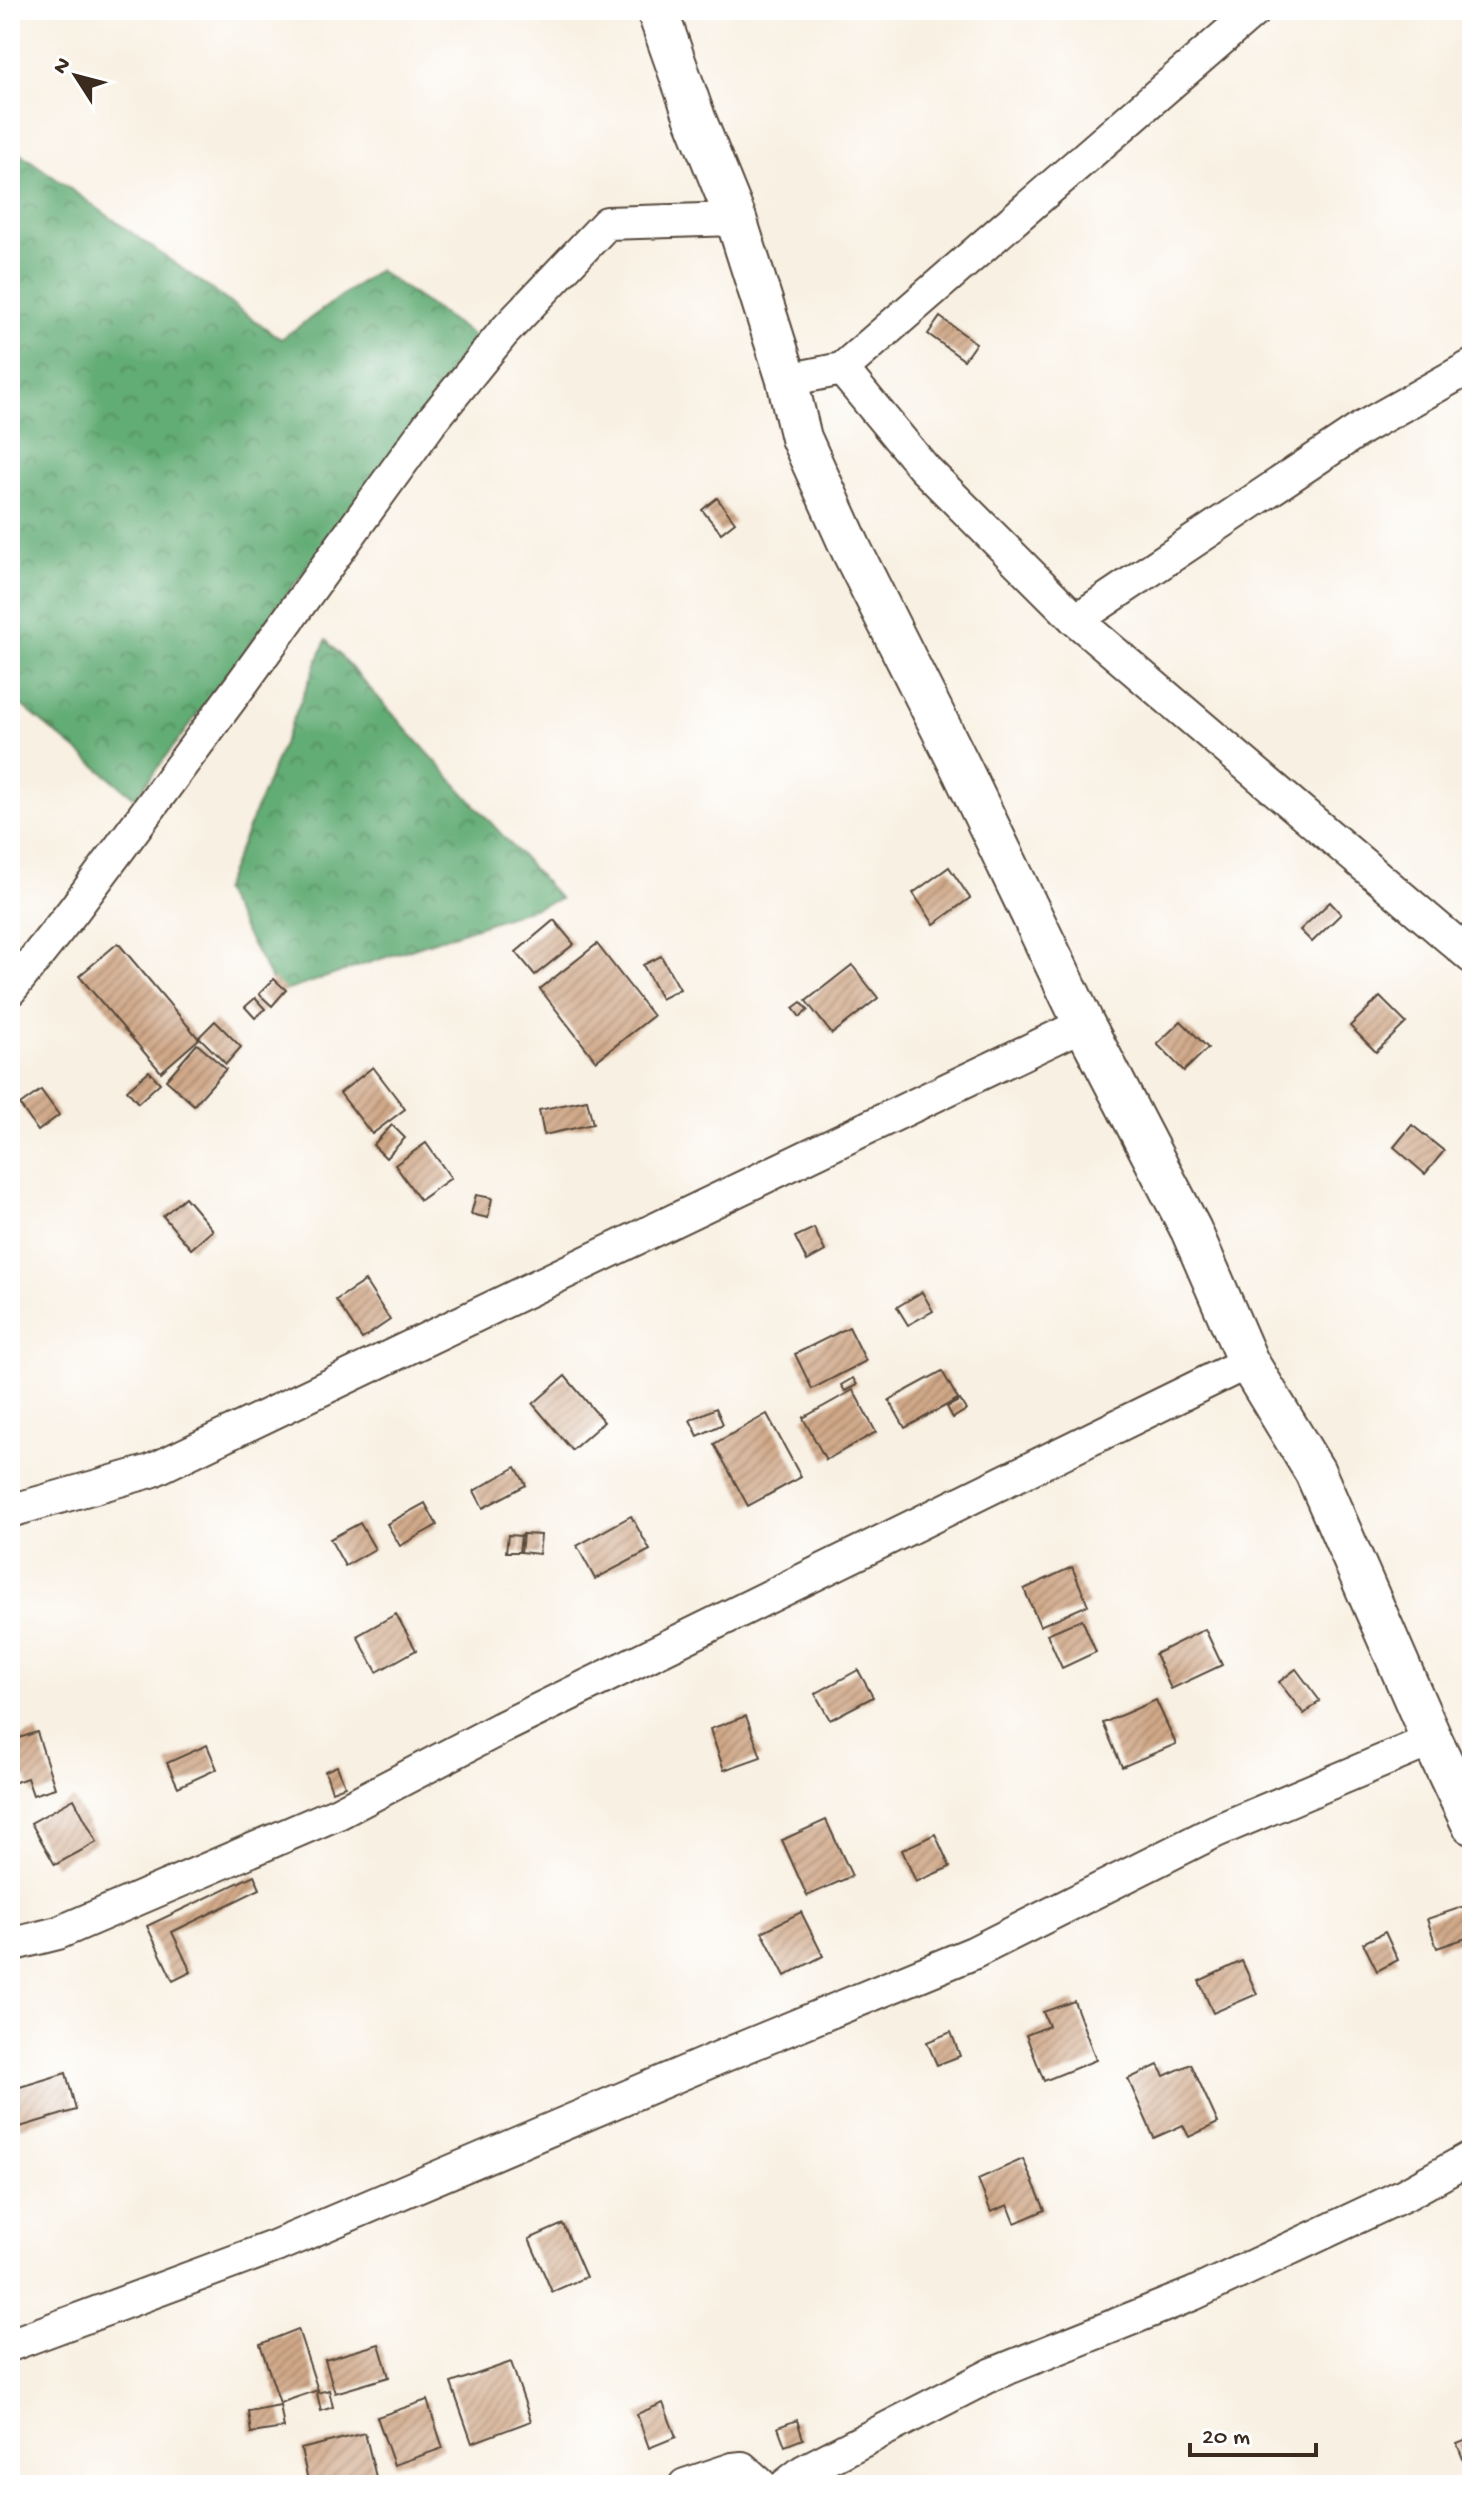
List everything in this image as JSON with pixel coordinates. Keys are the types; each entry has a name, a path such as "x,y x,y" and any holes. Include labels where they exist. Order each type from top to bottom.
{"street":[{"path":"657,10 695,118 736,219 787,380 801,438 852,551 1084,1024 1191,1230 1248,1362 1315,1472 1472,1824"},
{"path":"787,380 842,369 1255,10"},
{"path":"10,990 73,911 243,682 431,422 534,300 607,223 736,219"},
{"path":"1076,620 1362,428 1472,366"},
{"path":"842,369 923,467 1076,620 1472,957"},
{"path":"10,1511 151,1471 1084,1024"},
{"path":"10,1945 58,1933 338,1813 501,1728 1248,1362"},
{"path":"10,2345 276,2246 973,1953 1216,1831 1432,1740"},
{"path":"786,2485 804,2471 993,2374 1193,2294 1404,2195 1472,2157"},
{"path":"685,2485 742,2468 761,2485"}],"green space":[{"path":"10,146 281,339 378,270 478,339 135,798 10,696"},
{"path":"326,640 560,899 279,993 222,891"}],"building":[{"path":"940,317 976,343 964,360 928,334"},
{"path":"717,498 735,522 721,533 702,510"},
{"path":"949,867 970,898 934,924 913,893"},
{"path":"1330,902 1341,914 1312,942 1300,930"},
{"path":"554,920 574,944 535,975 516,952"},
{"path":"118,943 199,1039 161,1072 79,976"},
{"path":"597,944 653,1016 596,1061 540,989"},
{"path":"661,956 680,989 661,999 643,965"},
{"path":"852,965 878,998 832,1034 806,1001"},
{"path":"274,979 286,990 272,1006 259,994"},
{"path":"1380,997 1406,1023 1376,1052 1350,1026"},
{"path":"255,998 265,1009 255,1018 245,1007"},
{"path":"801,1002 808,1010 800,1017 793,1008"},
{"path":"215,1021 241,1047 226,1064 199,1037"},
{"path":"1181,1021 1208,1048 1184,1071 1157,1044"},
{"path":"197,1044 226,1069 194,1105 166,1080"},
{"path":"373,1067 405,1109 372,1134 340,1093"},
{"path":"149,1071 160,1083 138,1103 127,1090"},
{"path":"41,1090 59,1115 38,1131 20,1105"},
{"path":"587,1100 593,1124 544,1135 539,1110"},
{"path":"392,1125 405,1138 386,1158 373,1145"},
{"path":"1412,1125 1444,1151 1425,1174 1394,1147"},
{"path":"426,1143 451,1178 420,1200 395,1165"},
{"path":"476,1195 492,1198 488,1218 471,1214"},
{"path":"185,1197 213,1230 191,1249 163,1216"},
{"path":"814,1228 825,1251 807,1261 795,1237"},
{"path":"365,1281 390,1320 362,1339 336,1300"},
{"path":"922,1292 933,1311 908,1325 897,1307"},
{"path":"849,1327 866,1361 812,1389 795,1354"},
{"path":"942,1371 958,1399 905,1428 889,1400"},
{"path":"565,1376 604,1422 572,1450 533,1404"},
{"path":"853,1378 857,1385 845,1391 841,1385"},
{"path":"853,1390 876,1432 826,1460 803,1418"},
{"path":"960,1400 966,1410 953,1418 947,1407"},
{"path":"716,1408 723,1424 698,1436 690,1420"},
{"path":"767,1414 801,1477 748,1506 714,1444"},
{"path":"516,1467 526,1485 483,1508 474,1491"},
{"path":"425,1503 437,1525 400,1546 387,1524"},
{"path":"631,1516 650,1550 595,1579 577,1546"},
{"path":"360,1523 375,1549 345,1566 330,1539"},
{"path":"523,1534 541,1535 539,1554 521,1552"},
{"path":"508,1535 521,1536 519,1552 506,1552"},
{"path":"1072,1567 1088,1605 1040,1626 1024,1589"},
{"path":"396,1614 416,1650 377,1672 357,1636"},
{"path":"1082,1619 1096,1652 1062,1668 1047,1634"},
{"path":"1205,1629 1222,1665 1171,1689 1155,1654"},
{"path":"1296,1669 1320,1701 1304,1714 1279,1682"},
{"path":"858,1670 873,1697 830,1720 815,1694"},
{"path":"1156,1700 1176,1744 1122,1767 1103,1723"},
{"path":"746,1716 761,1757 724,1770 710,1729"},
{"path":"37,1732 55,1788 33,1795 27,1778 10,1784 10,1741"},
{"path":"207,1745 217,1769 178,1787 167,1763"},
{"path":"337,1766 345,1786 332,1791 325,1771"},
{"path":"74,1799 97,1842 55,1865 31,1823"},
{"path":"826,1820 852,1876 807,1896 782,1840"},
{"path":"935,1834 950,1867 916,1882 902,1850"},
{"path":"254,1875 260,1889 172,1932 191,1972 173,1981 147,1926"},
{"path":"1465,1906 1472,1936 1437,1948 1427,1919"},
{"path":"801,1912 823,1956 785,1976 762,1932"},
{"path":"1385,1932 1398,1960 1377,1971 1363,1943"},
{"path":"1242,1961 1257,1994 1213,2013 1199,1981"},
{"path":"1074,2001 1096,2060 1044,2081 1026,2035 1049,2026 1043,2012"},
{"path":"951,2032 960,2056 937,2065 927,2042"},
{"path":"1191,2064 1218,2123 1189,2137 1183,2125 1154,2138 1128,2079 1158,2065 1164,2076"},
{"path":"66,2073 76,2110 20,2127 10,2090"},
{"path":"1023,2159 1045,2210 1015,2223 1008,2205 991,2212 978,2179"},
{"path":"563,2224 586,2277 552,2292 529,2239"},
{"path":"298,2329 318,2390 280,2403 260,2344"},
{"path":"379,2344 389,2377 335,2393 325,2360"},
{"path":"511,2362 531,2421 472,2443 451,2383"},
{"path":"329,2390 333,2407 321,2411 317,2393"},
{"path":"427,2400 443,2448 394,2465 377,2417"},
{"path":"663,2403 676,2437 649,2448 637,2414"},
{"path":"280,2405 284,2428 251,2433 248,2411"},
{"path":"797,2420 803,2439 785,2446 778,2427"},
{"path":"365,2433 378,2485 309,2485 301,2449"},
{"path":"1472,2438 1472,2463 1466,2466 1457,2444"}]}
